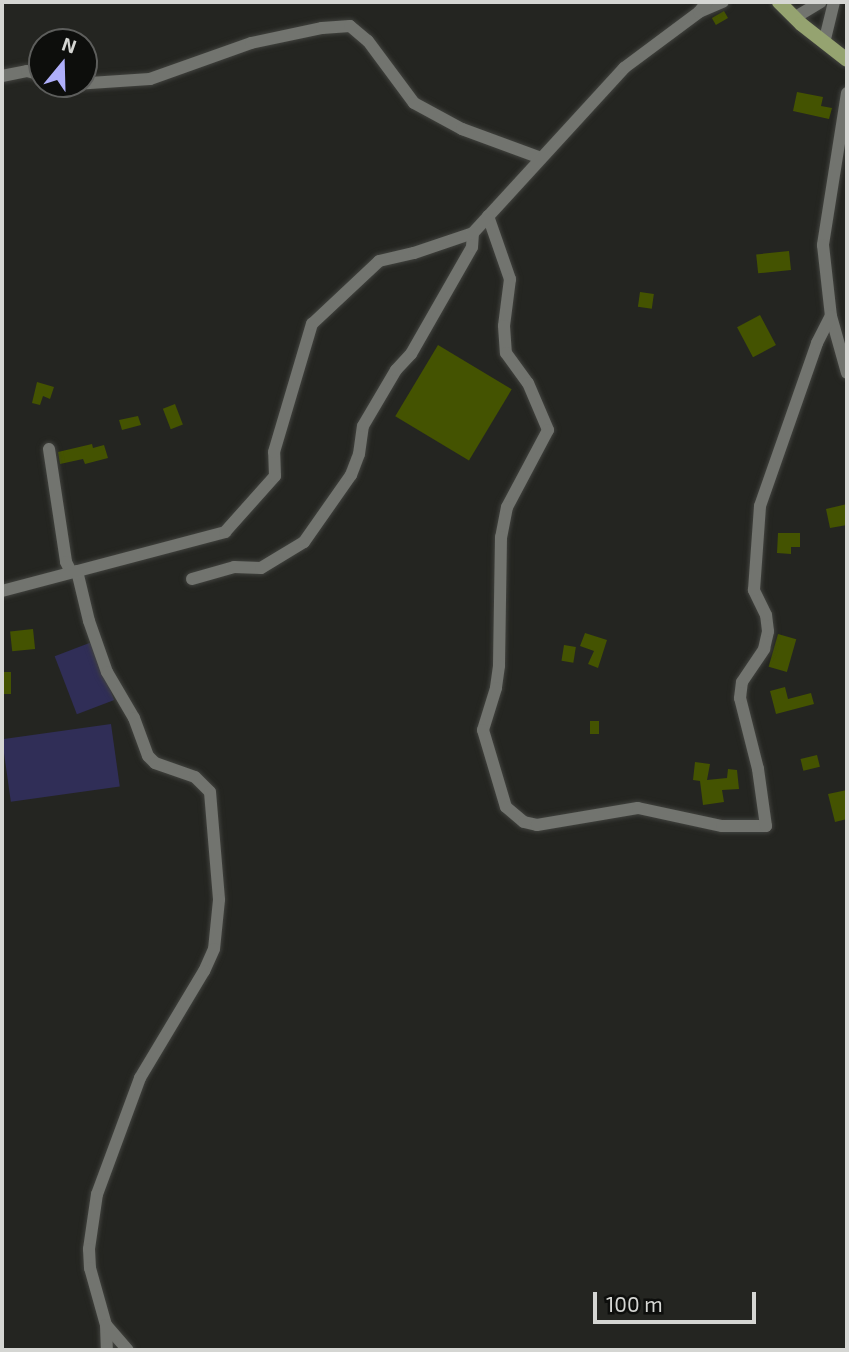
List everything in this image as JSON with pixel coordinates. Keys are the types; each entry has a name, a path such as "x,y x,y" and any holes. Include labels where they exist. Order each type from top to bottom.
{"main road":[{"path":"779,2 794,18 847,60"}],"street":[{"path":"2,590 225,532 275,476 274,452 312,324 379,261 414,253 473,233 624,68 703,7 723,2"},
{"path":"794,18 821,2"},
{"path":"824,43 834,2"},
{"path":"98,82 150,79 251,43 322,28 350,26 368,41 414,103 462,129 541,158"},
{"path":"2,76 28,71"},
{"path":"847,93 823,245 831,316 847,373"},
{"path":"488,216 510,279 504,326 506,353 528,383 548,430 507,506 501,537 498,677 483,730 506,807 524,822 537,825 638,808 722,826 766,826 758,769 740,698 742,682 764,649 768,632 766,615 754,590 760,506 817,343 831,316"},
{"path":"192,579 234,567 261,568 303,542 351,475 359,454 363,426 396,370 411,354 472,247 473,233"},
{"path":"48,449 66,562 74,571 107,672 134,718 148,756 155,762 195,777 210,792 219,900 214,948 204,971 140,1078 97,1194 89,1248 90,1268 106,1325 107,1350"},
{"path":"106,1325 128,1350"}],"shaded area":[{"path":"92,642 114,700 77,714 55,656"},
{"path":"111,724 120,786 11,802 2,739"}],"building":[{"path":"724,11 728,18 716,25 712,18"},
{"path":"797,92 823,97 821,106 832,108 829,119 793,111"},
{"path":"789,251 791,270 758,273 756,254"},
{"path":"640,292 654,294 652,309 638,307"},
{"path":"760,315 776,345 753,357 737,327"},
{"path":"438,345 512,389 469,460 395,416"},
{"path":"37,382 54,387 50,399 43,396 40,405 32,403"},
{"path":"175,404 183,425 171,429 163,409"},
{"path":"138,416 141,425 122,430 119,420"},
{"path":"92,444 93,448 104,445 108,458 85,464 83,459 60,464 58,452"},
{"path":"847,504 847,525 830,528 826,509"},
{"path":"778,533 800,533 800,547 791,547 791,554 777,553"},
{"path":"33,629 35,649 12,651 10,631"},
{"path":"585,633 607,640 598,668 588,664 594,651 580,646"},
{"path":"778,634 796,639 787,672 769,667"},
{"path":"564,645 576,647 573,663 561,661"},
{"path":"2,672 11,672 11,694 2,694"},
{"path":"785,687 788,699 811,693 814,704 776,714 770,691"},
{"path":"590,721 599,721 599,734 590,734"},
{"path":"817,755 820,767 803,771 801,759"},
{"path":"695,762 710,764 707,780 727,778 728,769 737,770 739,789 722,790 724,802 703,805 700,781 693,780"},
{"path":"847,790 847,819 835,822 828,794"}]}
